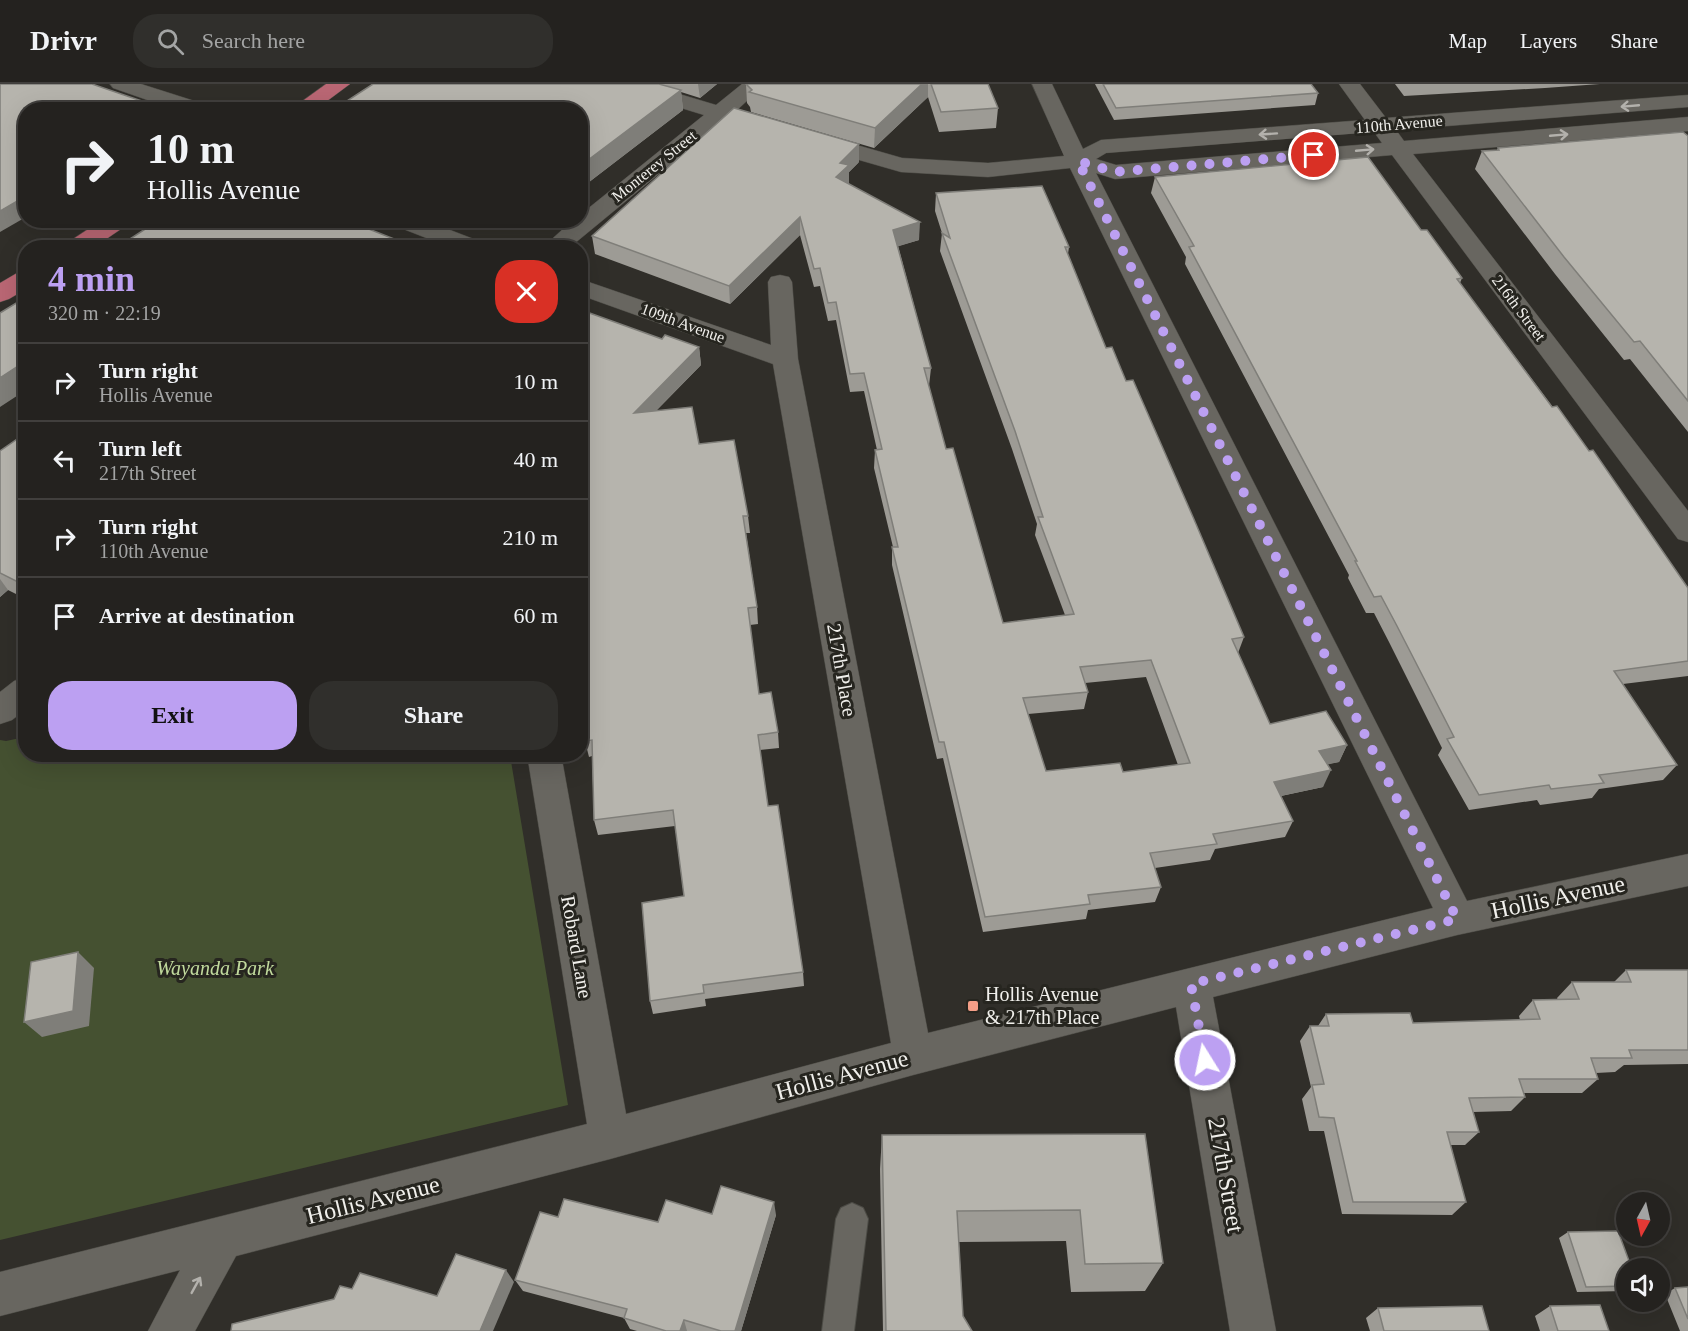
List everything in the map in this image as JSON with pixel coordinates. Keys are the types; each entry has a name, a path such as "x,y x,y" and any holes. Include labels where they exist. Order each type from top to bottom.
{"main road":[{"path":"312,102 340,84"},
{"path":"88,240 107,228"},
{"path":"0,294 18,283"}],"street":[{"path":"120,84 175,102"},
{"name":"110th Avenue","path":"623,84 901,165 987,170 1078,161 1115,172 1688,124"},
{"name":"Monterey Street","path":"588,220 755,84"},
{"path":"1042,84 1078,161 1457,919"},
{"name":"216th Street","path":"1348,84 1688,532"},
{"path":"1664,84 1686,103"},
{"name":"110th Avenue","path":"1078,161 1101,147 1686,103"},
{"path":"422,228 454,240"},
{"name":"Monterey Street","path":"564,240 578,228"},
{"name":"217th Place","path":"780,282 784,359 913,1056"},
{"name":"109th Avenue","path":"588,289 784,359"},
{"path":"0,711 18,696"},
{"name":"Robard Lane","path":"545,762 610,1139"},
{"name":"Hollis Avenue","path":"0,1294 610,1139 913,1056 1191,984 1457,919 1688,870"},
{"name":"217th Street","path":"1191,984 1253,1331"},
{"path":"171,1331 221,1239"}],"lane":[{"path":"838,1331 852,1219"}],"green space":[{"name":"Wayanda Park","path":"18,738 18,762 511,762 568,1105 0,1240 0,740"}],"building":[{"path":"0,84 92,84 145,102 18,102 18,201 0,211"},
{"path":"373,84 659,84 681,90 588,160 588,102 345,102"},
{"path":"746,84 922,84 875,128 749,92 752,90"},
{"path":"931,84 988,84 998,108 941,112"},
{"path":"1103,84 1311,84 1318,93 1116,108"},
{"path":"734,108 859,144 840,163 849,165 836,177 920,222 893,230 931,368 924,368 946,449 953,448 1003,623 1074,614 1038,517 1043,517 1015,431 942,233 950,238 936,193 1042,186 1069,247 1065,247 1106,348 1112,347 1126,381 1133,380 1244,637 1232,639 1270,724 1326,711 1347,745 1319,751 1331,770 1274,782 1293,821 1213,834 1217,844 1150,853 1161,887 1088,895 1090,904 985,917 944,742 939,742 892,547 898,547 875,450 882,449 864,373 850,374 836,302 828,303 820,268 814,269 800,217 729,286 592,236","holes":["1151,660 1190,763 1123,772 1120,763 1046,771 1023,698 1088,692 1080,667"]},
{"path":"1683,132 1688,136 1688,401 1640,341 1634,342 1564,257 1482,151"},
{"path":"1368,157 1421,230 1427,230 1462,278 1457,279 1552,407 1557,406 1589,451 1593,450 1688,588 1688,661 1614,671 1677,765 1599,775 1604,783 1551,789 1549,785 1479,795 1447,739 1454,737 1397,626 1381,596 1374,597 1189,247 1194,246 1155,177"},
{"path":"147,228 366,228 397,240 128,240"},
{"path":"18,302 18,366 0,378 0,313"},
{"path":"588,312 662,339 665,335 699,347 634,413 692,407 699,444 734,440 748,516 743,516 757,607 748,608 759,694 771,692 778,732 758,735 768,806 778,805 803,972 703,985 704,993 650,1001 642,903 684,896 673,810 594,820 592,740 588,741"},
{"path":"18,439 18,582 0,573 0,451"},
{"path":"78,952 73,1011 24,1022 31,962"},
{"path":"1626,970 1688,970 1688,1050 1629,1050 1632,1058 1591,1058 1598,1079 1519,1079 1525,1097 1469,1098 1479,1132 1447,1132 1466,1202 1353,1202 1334,1118 1319,1117 1312,1085 1324,1084 1310,1026 1329,1026 1326,1014 1410,1013 1413,1023 1540,1019 1533,1000 1579,999 1572,982 1631,982"},
{"path":"1145,1134 1163,1263 1085,1264 1080,1210 957,1211 963,1316 972,1331 886,1331 882,1135"},
{"path":"721,1186 774,1202 735,1331 721,1331 684,1320 680,1331 666,1331 624,1318 627,1309 515,1280 540,1212 558,1217 564,1199 658,1222 666,1200 712,1214"},
{"path":"1616,1231 1616,1246 1624,1246 1628,1258 1616,1258 1616,1286 1586,1287 1568,1232"},
{"path":"456,1254 506,1270 480,1331 231,1331 232,1324 334,1299 340,1286 352,1289 360,1273 437,1296"},
{"path":"1688,1287 1688,1319 1675,1288"},
{"path":"1600,1305 1609,1331 1558,1331 1550,1306"},
{"path":"1482,1306 1489,1331 1384,1331 1378,1308"}],"place":[{"name":"Hollis Avenue & 217th Place","path":"973,1006"}],"route":[{"path":"1205,1060 1191,984 1457,919 1078,161 1115,172 1314,155"}]}
